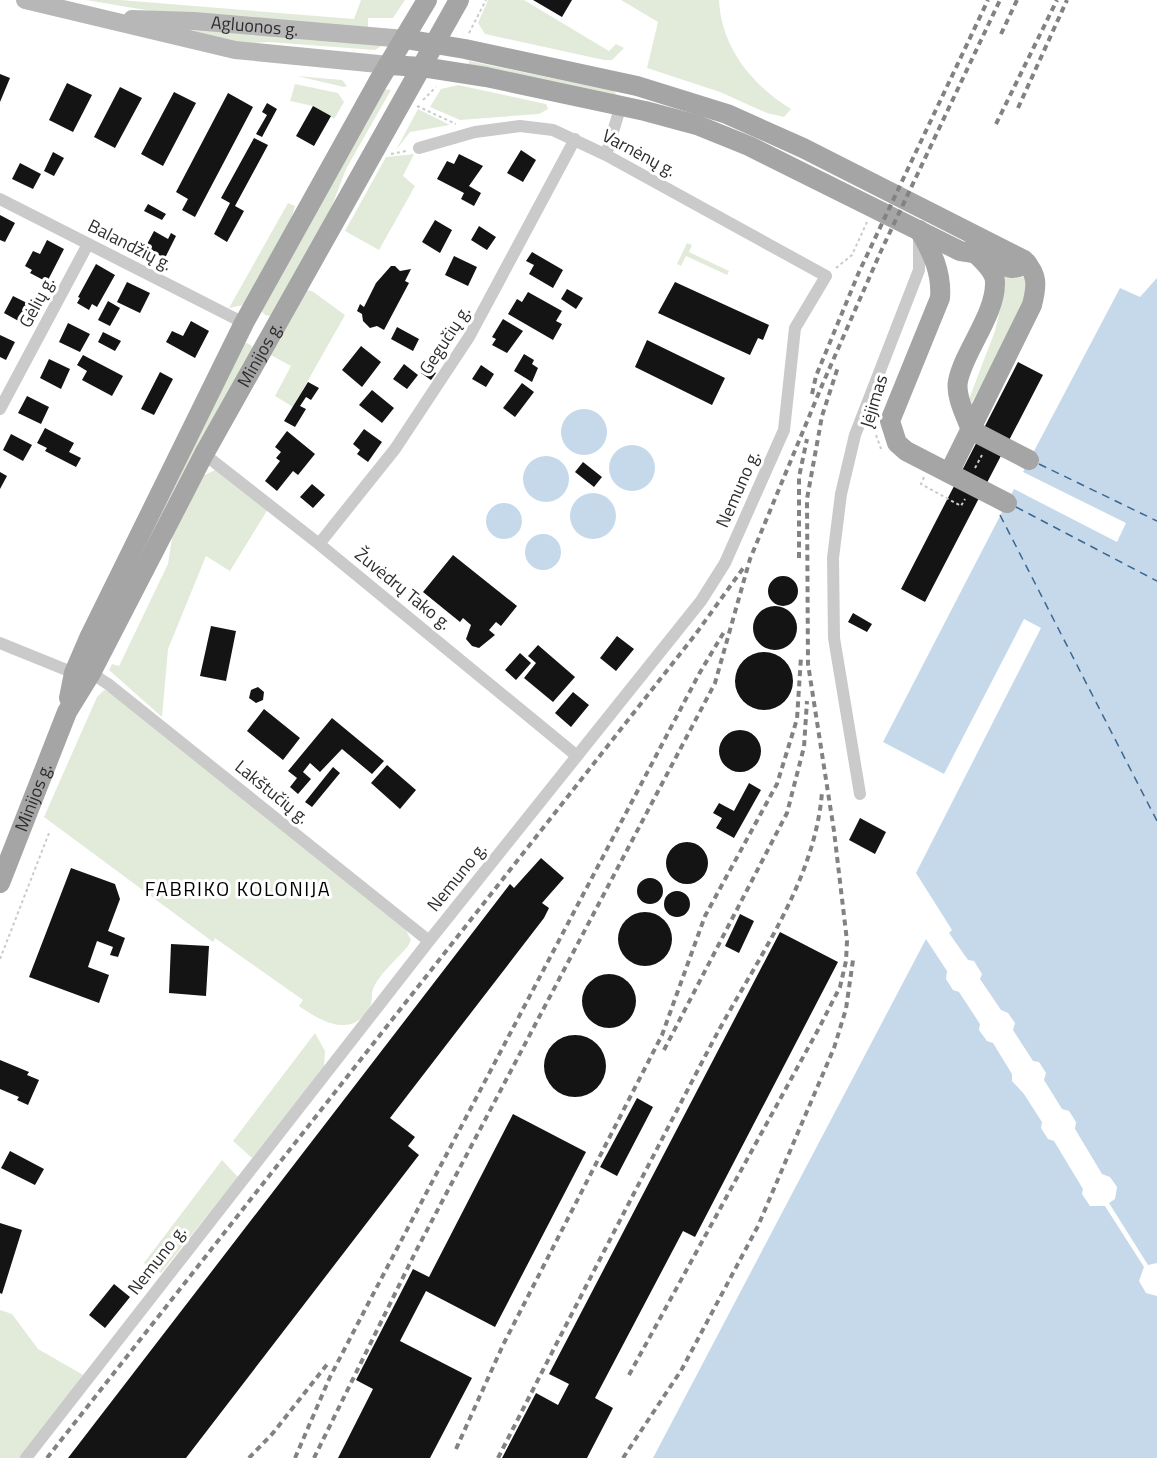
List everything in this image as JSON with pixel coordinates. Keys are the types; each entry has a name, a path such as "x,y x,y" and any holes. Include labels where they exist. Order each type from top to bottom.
{"main road":[{"name":"Agluonos g.","path":"24,0 235,50 389,65"},
{"name":"Minijos g.","path":"0,883 82,673 159,492 244,323 428,0"},
{"name":"Minijos g.","path":"82,673 459,0"},
{"name":"Agluonos g.","path":"105,19 194,21 405,39"},
{"path":"405,39 626,84 685,99 738,118 915,203 1027,263 1037,279 1032,305 949,473"},
{"path":"389,65 422,67 621,105 718,133 960,251 985,256 1008,270 1017,269 1027,263"},
{"path":"621,105 626,84"},
{"path":"918,229 934,255 941,284 940,298 890,422 897,443 906,451 949,473 962,488 1007,502"},
{"path":"975,254 993,273 995,282 992,298 957,383 971,430 1029,460"},
{"path":"244,323 269,338"}],"street":[{"path":"606,155 621,105"},
{"name":"Varnėnų g.","path":"419,148 475,132 520,126 553,130 606,155 826,276"},
{"name":"Gegučių g.","path":"319,544 394,449 469,337 575,139"},
{"name":"Balandžių g.","path":"0,199 244,323"},
{"path":"860,795 834,638 833,558 841,494 855,435 919,270 918,229"},
{"name":"Gėlių g.","path":"0,409 88,244"},
{"name":"Nemuno g.","path":"26,1458 429,941 701,601 725,563 784,430 795,328 826,276"},
{"name":"Žuvėdrų Tako g.","path":"204,454 319,544 577,756"},
{"name":"Lakštučių g.","path":"0,643 108,684 429,941"}],"path":[{"path":"395,145 390,154 419,148"},
{"path":"826,276 852,255 867,222"},
{"name":"Įėjimas","path":"878,427 876,436 885,453"},
{"path":"916,471 925,476 921,484 961,507 966,499 962,488 990,440"},
{"path":"0,959 49,833"}],"green space":[{"path":"86,0 120,0 354,19 361,0 405,0 393,18 368,18 368,29 175,15"},
{"path":"488,0 524,0 609,51 616,44 624,48 612,60 604,60 485,34 478,23"},
{"path":"621,0 719,0 726,33 741,63 764,88 791,109 784,117 767,113 720,92 647,68 658,22"},
{"path":"154,25 384,44 375,50 269,42 226,44"},
{"path":"469,61 614,91 617,95 468,66"},
{"path":"297,76 342,80 347,86 344,87"},
{"path":"295,84 338,93 344,102 334,119 313,106 290,101"},
{"path":"458,85 546,104 548,109 539,114 460,120 430,107 441,89"},
{"path":"383,89 391,90 346,169 326,222 271,316 265,315 261,310"},
{"path":"418,109 450,125 410,132 396,150"},
{"path":"414,154 403,176 415,186 379,250 345,231 386,157"},
{"path":"288,203 295,206 290,223 243,305 229,308"},
{"path":"687,243 692,245 689,252 729,271 727,275 686,256 681,266 677,264"},
{"path":"1004,273 1014,278 1025,277 1028,281 1026,302 971,404 969,399 995,331 1002,301 1000,290 1005,289"},
{"path":"306,290 312,291 345,315 293,407 275,396 291,366 269,354"},
{"path":"247,343 252,346 253,351 102,637 189,445 243,344"},
{"path":"215,470 268,509 230,571 206,556 168,649 162,717 109,670 112,664 119,666 168,564 173,532 203,476"},
{"path":"104,690 112,693 406,930 411,940 376,983 372,991 371,1005 363,1017 355,1023 336,1025 308,1012 299,1006 303,1000 215,938 213,942 44,817 97,697"},
{"path":"315,1033 325,1051 324,1067 252,1158 233,1141"},
{"path":"222,1160 238,1177 161,1273 144,1263"},
{"path":"0,1310 12,1314 38,1349 85,1376 20,1458 0,1458"}],"water":[{"path":"1157,278 1157,1263 1148,1265 1109,1203 1115,1199 1117,1187 1110,1177 1102,1174 1075,1129 1076,1122 1069,1111 1062,1109 1044,1080 1046,1073 1039,1062 1033,1061 1013,1030 1015,1023 1008,1013 1001,1010 980,979 982,974 974,961 968,960 949,933 952,930 916,873 1041,628 1024,619 944,774 883,742 1014,489 1117,542 1126,523 1023,472 1120,288 1140,297"},
{"path":"584,409 600,416 607,432 600,448 584,455 568,448 561,432 568,416"},
{"path":"632,445 648,452 655,468 648,484 632,491 616,484 609,468 616,452"},
{"path":"546,456 562,463 569,479 562,495 546,502 530,495 523,479 530,463"},
{"path":"593,493 609,500 616,516 609,532 593,539 577,532 570,516 577,500"},
{"path":"504,503 516,509 522,521 516,533 504,539 492,533 486,521 492,509"},
{"path":"543,534 555,540 561,552 555,564 543,570 531,564 525,552 531,540"},
{"path":"926,939 947,971 946,979 953,990 959,992 980,1024 979,1030 987,1041 993,1043 1012,1074 1012,1081 1024,1094 1042,1122 1041,1128 1048,1139 1054,1141 1083,1189 1082,1194 1090,1206 1105,1206 1144,1267 1139,1281 1146,1293 1157,1296 1157,1458 653,1458"}],"building":[{"path":"533,0 572,0 562,17"},
{"path":"0,74 10,78 0,102"},
{"path":"67,83 92,95 73,132 49,120"},
{"path":"120,87 142,98 115,148 94,137"},
{"path":"174,92 196,103 163,166 141,154"},
{"path":"228,93 253,107 195,217 182,210 188,199 176,192"},
{"path":"267,103 277,109 262,137 256,134 267,115 262,112"},
{"path":"313,106 331,116 314,146 296,136"},
{"path":"254,138 268,145 235,206 244,211 227,242 214,234 230,203 221,198"},
{"path":"521,150 536,160 523,182 507,173"},
{"path":"53,152 64,158 54,176 44,171"},
{"path":"459,154 483,166 469,186 481,193 474,206 461,199 464,193 437,179 447,161 454,164"},
{"path":"20,163 41,174 33,189 12,179"},
{"path":"148,204 166,214 162,220 144,211"},
{"path":"0,215 15,223 5,242 0,240"},
{"path":"435,220 452,230 440,253 422,242"},
{"path":"479,226 496,237 487,250 471,240"},
{"path":"154,231 168,239 171,233 176,236 165,258 145,248"},
{"path":"47,240 64,249 47,282 30,273 32,270 25,266 33,251 40,254"},
{"path":"532,252 563,270 553,288 529,274 534,265 526,261"},
{"path":"454,256 477,267 468,286 445,275"},
{"path":"96,264 115,275 97,307 92,304 89,310 77,303"},
{"path":"391,266 395,266 400,271 411,269 405,281 409,283 384,330 377,326 370,328 363,321 362,314 357,311 360,304 364,307 376,283"},
{"path":"127,282 150,293 140,313 117,302"},
{"path":"675,282 769,325 763,340 758,338 750,355 658,313"},
{"path":"567,289 583,298 576,309 561,299"},
{"path":"528,292 562,311 556,321 562,324 553,340 508,314 517,299 522,302"},
{"path":"13,296 33,306 24,324 4,313"},
{"path":"108,301 120,308 110,326 98,320"},
{"path":"503,319 523,331 507,353 492,345 496,339 492,337"},
{"path":"191,321 209,331 195,358 166,342 172,331 183,336"},
{"path":"68,323 90,334 80,352 59,342"},
{"path":"397,327 419,339 413,351 391,339"},
{"path":"450,329 456,333 451,340 446,336"},
{"path":"103,332 121,341 115,351 98,342"},
{"path":"0,335 15,342 6,360 0,357"},
{"path":"647,340 725,378 712,405 635,367"},
{"path":"361,346 381,362 362,387 342,370"},
{"path":"433,353 439,356 433,364 428,361"},
{"path":"524,354 534,360 532,364 538,368 532,382 514,371"},
{"path":"83,355 123,376 112,396 82,380 87,371 77,365"},
{"path":"49,359 70,369 61,389 40,378"},
{"path":"1018,362 1043,375 925,602 901,589"},
{"path":"404,364 418,375 407,389 393,379"},
{"path":"481,365 494,374 486,387 472,379"},
{"path":"426,366 436,373 431,380 421,373"},
{"path":"160,372 173,379 154,415 141,409"},
{"path":"308,382 319,388 311,400 306,397 300,406 306,409 295,427 284,421"},
{"path":"522,383 534,392 515,417 503,408"},
{"path":"372,390 394,408 382,423 359,405"},
{"path":"27,396 49,407 41,424 18,413"},
{"path":"45,428 74,443 69,452 81,458 76,467 45,451 47,448 37,443"},
{"path":"364,429 382,442 368,462 357,454 360,450 353,444"},
{"path":"287,431 315,454 298,475 293,471 277,491 265,481 280,461 276,458 281,452 275,447"},
{"path":"11,434 32,445 23,461 3,450"},
{"path":"583,462 602,477 594,487 575,472"},
{"path":"0,472 7,476 0,489"},
{"path":"312,484 325,495 313,508 300,497"},
{"path":"453,555 517,606 501,626 496,622 489,630 495,635 479,648 472,646 466,639 471,625 463,618 460,622 423,592"},
{"path":"783,576 794,580 798,591 794,602 783,606 772,602 768,591 772,580"},
{"path":"775,606 784,607 791,612 796,619 796,637 791,644 784,649 775,650 766,649 759,644 754,637 753,628 754,619 759,612 766,607"},
{"path":"853,613 872,624 867,632 848,622"},
{"path":"211,626 236,631 226,681 200,676"},
{"path":"617,636 634,649 616,671 600,658"},
{"path":"538,645 575,677 553,702 524,678 536,663 528,656"},
{"path":"764,652 775,654 788,665 793,681 791,692 780,705 764,710 753,708 740,697 735,681 737,670 748,657"},
{"path":"520,653 531,663 516,680 505,670"},
{"path":"258,687 264,692 263,700 256,703 249,698 251,690"},
{"path":"573,692 589,705 571,727 555,713"},
{"path":"264,709 300,738 283,760 247,731"},
{"path":"332,718 384,761 372,774 342,749 320,772 310,763 303,772 311,779 298,794 290,787 297,778 288,771"},
{"path":"740,730 755,736 761,751 755,766 740,772 725,766 719,751 725,736"},
{"path":"387,765 416,790 400,809 371,783"},
{"path":"333,767 340,773 312,807 305,802"},
{"path":"749,783 761,790 734,838 716,828 722,818 713,813 719,803 734,811"},
{"path":"860,818 886,832 875,854 849,840"},
{"path":"687,842 702,848 708,863 702,878 687,884 672,878 666,863 672,848"},
{"path":"541,858 564,878 542,903 549,908 544,918 390,1118 415,1137 408,1146 419,1155 186,1458 68,1458 510,884 514,888"},
{"path":"71,868 115,884 120,899 108,931 125,938 118,957 110,955 113,947 97,941 88,967 109,975 99,1003 29,977"},
{"path":"650,878 659,882 663,891 659,900 650,904 641,900 637,891 641,882"},
{"path":"677,891 686,895 690,904 686,913 677,917 668,913 664,904 668,895"},
{"path":"640,912 650,912 660,916 668,924 672,939 668,954 660,962 650,966 640,966 630,962 622,954 618,944 618,934 622,924 630,916"},
{"path":"740,914 754,921 739,953 725,946"},
{"path":"780,932 838,962 695,1237 683,1231 595,1398 613,1408 587,1458 502,1458 536,1393 558,1405 569,1384 549,1374"},
{"path":"171,944 209,946 206,996 169,993"},
{"path":"604,974 614,974 624,978 632,986 636,1001 632,1016 624,1024 614,1028 604,1028 594,1024 586,1016 582,1006 582,996 586,986 594,978"},
{"path":"569,1035 581,1035 597,1044 604,1054 606,1066 604,1078 597,1088 581,1097 569,1097 558,1092 549,1083 544,1072 544,1060 549,1049 558,1040"},
{"path":"0,1060 29,1072 27,1075 39,1080 28,1105 17,1100 19,1097 0,1089"},
{"path":"637,1098 653,1107 617,1176 600,1167"},
{"path":"513,1114 586,1152 495,1327 426,1291 400,1341 472,1378 430,1458 338,1458 373,1389 356,1380 413,1269 429,1277"},
{"path":"10,1151 44,1169 35,1185 1,1168"},
{"path":"0,1223 22,1230 2,1294 0,1293"},
{"path":"114,1284 130,1297 105,1328 89,1315"}],"ferry route":[{"path":"1039,464 1157,521"},
{"path":"1016,507 1157,581"},
{"path":"1000,515 1157,821"}],"railway":[{"path":"812,394 816,376 859,272 988,0"},
{"path":"314,1458 416,1251 715,683 750,559 823,383 881,251 1000,0"},
{"path":"1001,34 1017,0"},
{"path":"996,124 1057,0"},
{"path":"1018,108 1067,0"},
{"path":"629,1375 819,1028 840,987 846,961 847,941 834,831 808,664 807,499 822,416 838,367"},
{"path":"799,558 799,477 807,439"},
{"path":"47,1458 695,635 744,567"},
{"path":"295,1458 330,1377 699,674 724,632"},
{"path":"456,1449 503,1345 662,1035 705,916 777,784 797,719 801,657"},
{"path":"664,1050 787,813 804,747 807,701"},
{"path":"498,1458 712,1043 780,922 808,858 817,826 822,792"},
{"path":"623,1458 682,1369 758,1226 834,1048 846,1009 853,960"},
{"path":"249,1458 273,1433 329,1362"}],"district":[{"name":"FABRIKO KOLONIJA","path":"238,889"}]}
